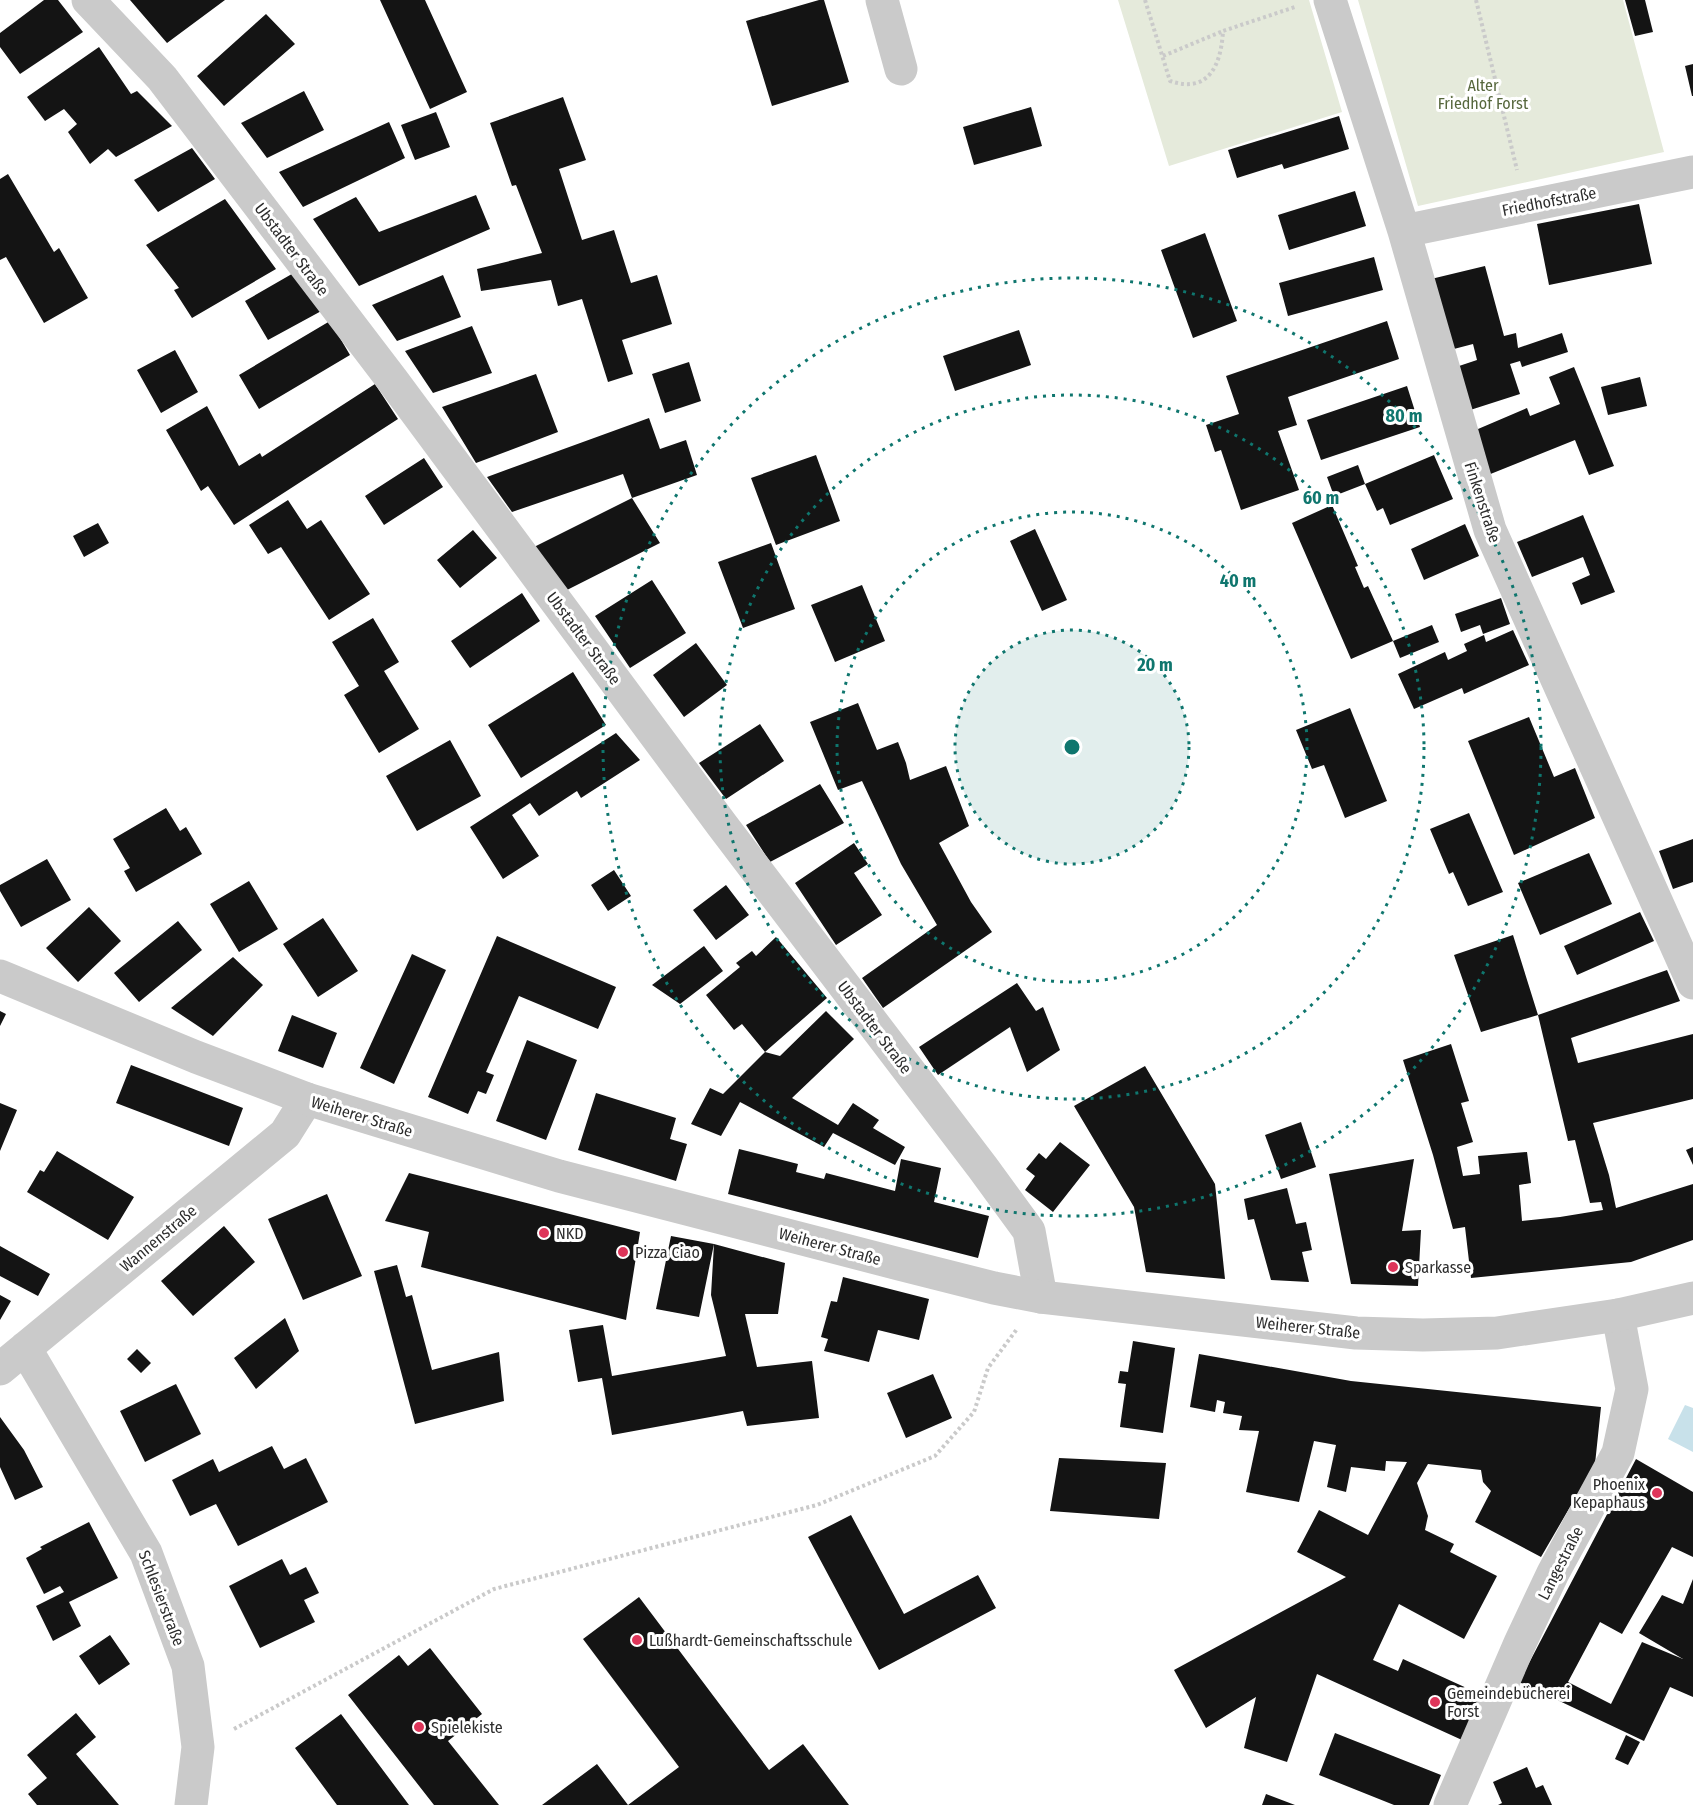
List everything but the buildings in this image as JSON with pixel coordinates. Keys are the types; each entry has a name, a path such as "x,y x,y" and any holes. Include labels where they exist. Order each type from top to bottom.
{"street":[{"name":"Ubstadter Straße","path":"88,0 162,78 393,381 743,853 983,1167 1029,1231 1041,1297"},
{"path":"882,0 902,69"},
{"name":"Finkenstraße","path":"1330,0 1404,231 1490,530 1693,983"},
{"name":"Friedhofstraße","path":"1404,231 1693,172"},
{"name":"Weiherer Straße","path":"0,975 196,1057 307,1099 559,1176 994,1288 1041,1297 1367,1334 1423,1335 1497,1333 1618,1315 1693,1298"},
{"name":"Wannenstraße","path":"0,1369 285,1134 307,1099"},
{"name":"Langestraße","path":"1450,1805 1539,1603 1618,1453 1632,1389 1618,1315"},
{"name":"Schlesierstraße","path":"25,1348 146,1553 188,1666 198,1747 191,1805"}],"path":[{"path":"1145,0 1170,81 1182,85 1196,83 1211,75 1219,62 1223,31"},
{"path":"1476,0 1525,206"},
{"path":"1163,56 1223,31 1296,7"},
{"path":"198,1747 494,1589 817,1504 935,1456 974,1412 988,1368 1041,1297"}],"green space":[{"path":"1118,0 1309,0 1342,112 1169,166"},
{"name":"Alter Friedhof Forst","path":"1358,0 1623,0 1664,152 1418,206"}],"water":[{"path":"1685,1405 1693,1408 1693,1452 1668,1439"}],"place":[{"name":"NKD","path":"544,1233"},
{"name":"Pizza Ciao","path":"623,1252"},
{"name":"Sparkasse","path":"1393,1267"},
{"name":"Phoenix Kepaphaus","path":"1657,1493"},
{"name":"Lußhardt-Gemeinschaftsschule","path":"637,1640"},
{"name":"Gemeindebücherei Forst","path":"1435,1702"},
{"name":"Spielekiste","path":"419,1727"}]}
